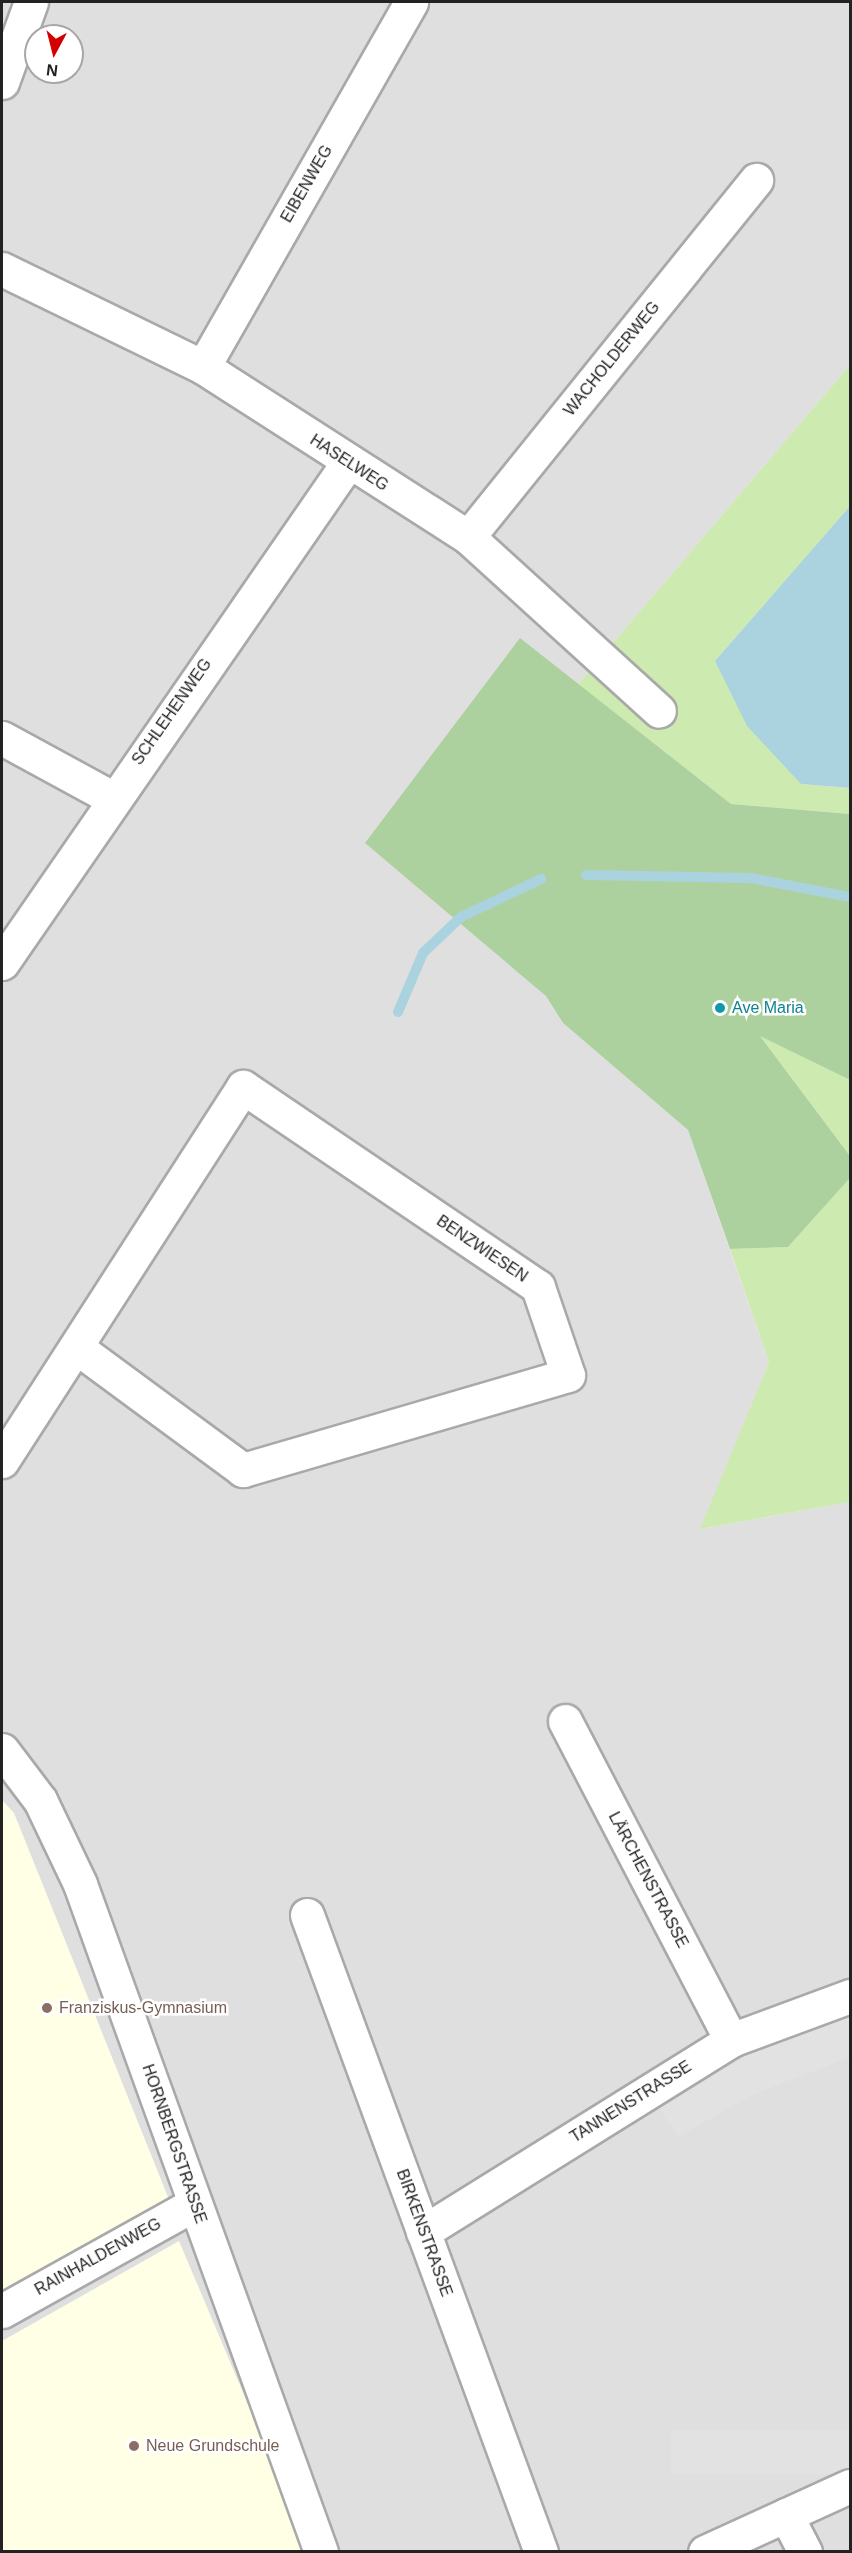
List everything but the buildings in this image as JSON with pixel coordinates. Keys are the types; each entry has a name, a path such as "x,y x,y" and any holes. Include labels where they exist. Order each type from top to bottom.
{"street":[{"path":"2,82 32,2"},
{"name":"EIBENWEG","path":"203,367 411,2"},
{"name":"WACHOLDERWEG","path":"468,537 756,180"},
{"name":"HASELWEG","path":"2,269 203,367 348,464 468,537 660,711"},
{"name":"SCHLEHENWEG","path":"2,963 112,798 348,464"},
{"path":"2,738 112,798"},
{"name":"BENZWIESEN","path":"2,1461 243,1087 538,1287 568,1376 243,1470 76,1347"},
{"name":"LÄRCHENSTRASSE","path":"565,1721 731,2040"},
{"name":"HORNBERGSTRASSE","path":"2,1750 40,1800 80,1884 321,2552"},
{"name":"BIRKENSTRASSE","path":"307,1915 541,2552"},
{"name":"TANNENSTRASSE","path":"423,2232 731,2040 850,1996"},
{"name":"RAINHALDENWEG","path":"2,2311 194,2204"},
{"path":"705,2552 850,2486"},
{"path":"786,2514 805,2552"}],"shaded area":[{"path":"2,2 850,2 850,365 578,684 520,639 546,996 563,1023 688,1130 769,1362 701,1529 850,1502 850,2551 2,2552"},
{"name":"Franziskus-Gymnasium","path":"2,1800 14,1813 170,2202 2,2295"},
{"path":"850,2014 850,2057 752,2095 678,2137 656,2103 735,2058"},
{"name":"Neue Grundschule","path":"179,2241 310,2551 2,2551 2,2341"},
{"path":"671,2430 850,2430 850,2474 671,2474"}],"green space":[{"path":"850,365 850,506 715,661 801,784 850,788 850,814 731,804 578,684"},
{"path":"520,638 731,804 850,814 850,1080 760,1036 850,1156 850,1178 788,1247 730,1249 688,1130 563,1023 546,996 365,843"},
{"path":"759,1035 850,1080 850,1156"},
{"path":"850,1178 850,1502 700,1529 769,1362 730,1249 788,1247"}],"water":[{"path":"850,506 850,788 801,784 747,726 715,661"}],"waterway":[{"path":"586,875 751,878 850,897"},
{"path":"398,1012 423,953 461,917 541,879"}],"place":[{"name":"Ave Maria","path":"720,1008"},
{"name":"Franziskus-Gymnasium","path":"47,2008"},
{"name":"Neue Grundschule","path":"134,2446"}]}
